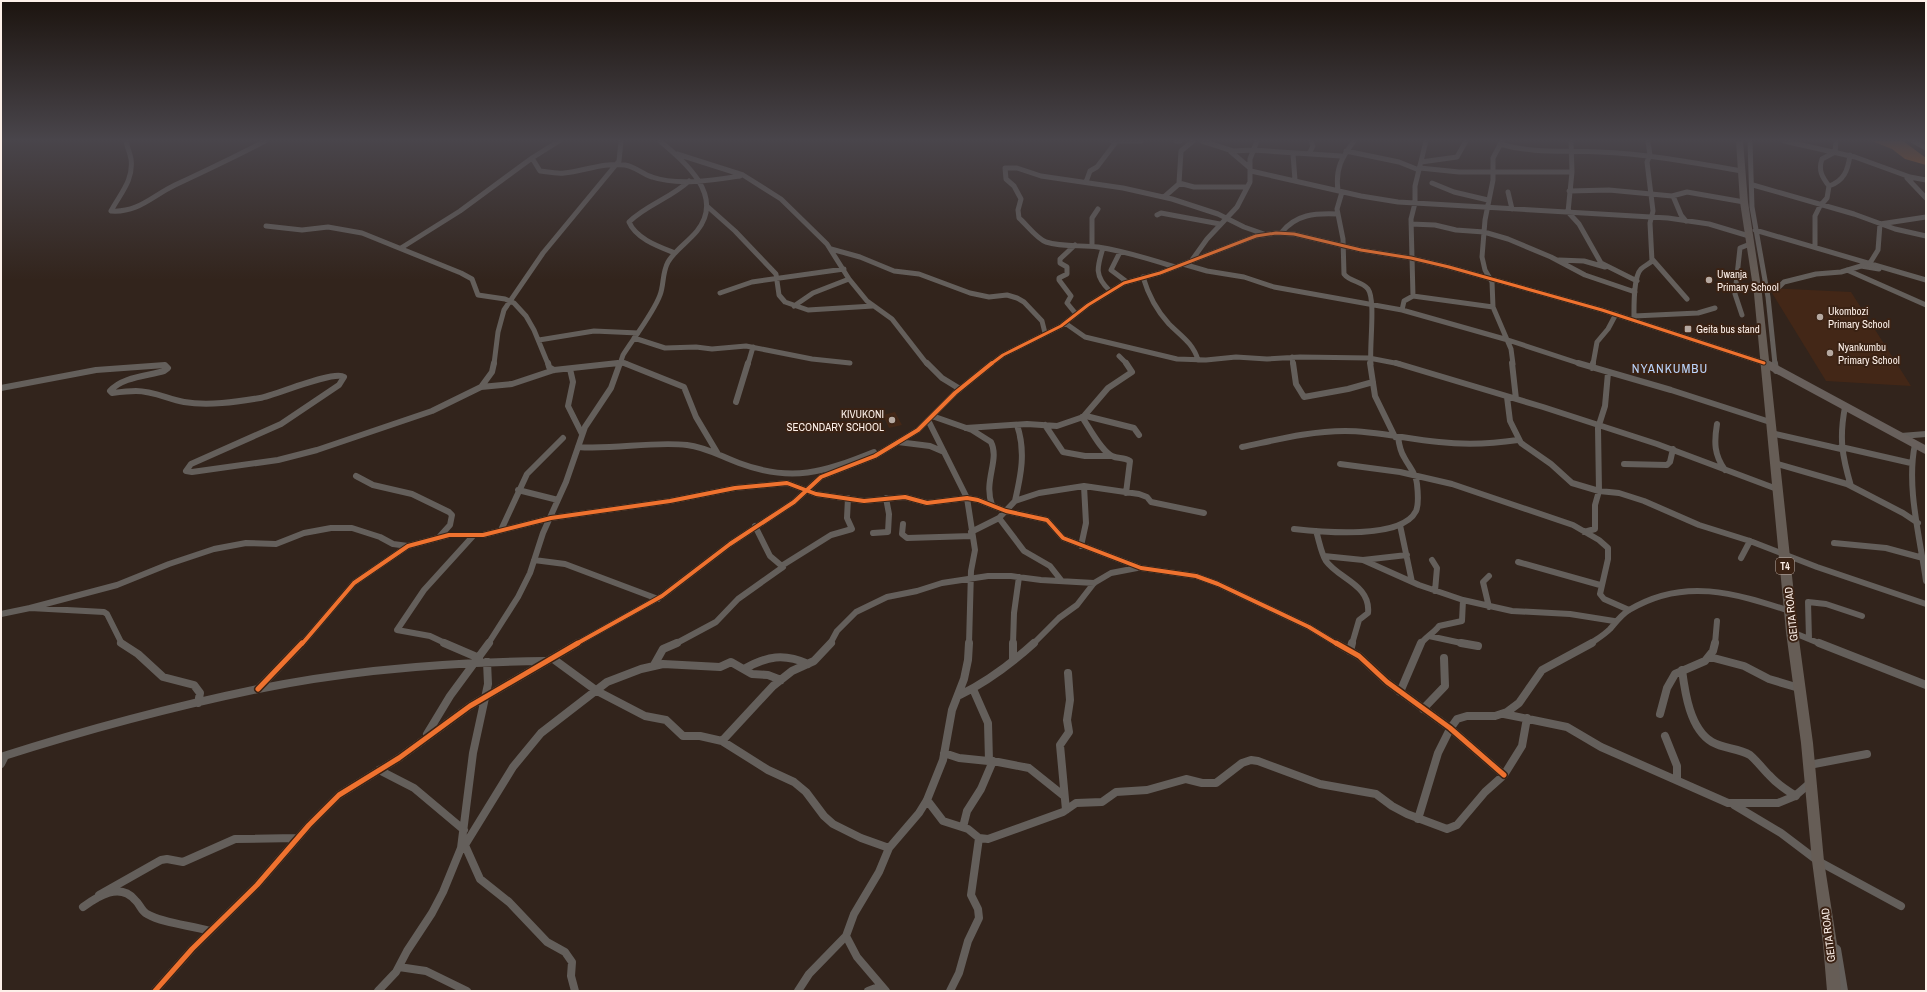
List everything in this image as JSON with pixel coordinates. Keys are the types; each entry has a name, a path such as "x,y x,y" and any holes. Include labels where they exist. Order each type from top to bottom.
{"highway":[{"name":"GEITA ROAD","path":"1743,187 1744,202 1751,235 1758,294 1792,632 1809,764 1818,861 1830,944 1834,991"}],"main road":[{"path":"1764,363 1776,371 1926,450"}],"street":[{"path":"126,187 124,193 111,211 116,212 135,208 171,187"},
{"path":"401,248 460,211 492,187"},
{"path":"1,388 96,370 165,365 168,368 164,372 122,383 114,386 110,391 112,393 137,391 184,402 206,404 259,398 278,394 327,376 341,375 344,377 339,386 281,424 191,464 186,471 192,472 278,460 317,450 432,411 481,387 492,372 496,358 501,318 510,300 543,253 598,187"},
{"path":"675,253 656,245 635,231 631,228 629,222 635,216 677,192 682,187"},
{"path":"424,739 450,696 477,660 512,608 530,573 543,533 551,518 582,434 589,420 612,388 619,363 661,294 664,271 675,253 699,228 706,217 708,207 707,200 701,187"},
{"path":"763,187 781,199 813,229 831,249 849,279 873,306 892,319 927,364 942,378 960,390"},
{"path":"1015,187 1021,199 1018,213 1020,220 1030,227 1040,239 1055,244 1102,248 1153,260 1175,267"},
{"path":"1119,187 1164,197 1227,217 1244,228 1264,234"},
{"path":"1164,197 1176,187"},
{"path":"1192,260 1199,248 1237,207 1247,187"},
{"path":"1325,187 1383,200 1415,203 1652,216 1686,221 1815,247 1926,280"},
{"path":"1294,529 1360,532 1387,528 1400,525 1410,518 1417,508 1418,488 1416,476 1403,456 1396,437 1375,396 1369,358 1370,298 1366,287 1360,282 1345,276 1343,246 1337,206 1340,191 1339,187"},
{"path":"1413,296 1411,224 1415,203 1415,187"},
{"path":"1442,187 1454,192 1488,200"},
{"path":"1490,187 1484,232 1483,264 1493,284 1493,306 1511,349 1516,399"},
{"path":"1570,187 1568,212 1579,224 1600,261 1607,267"},
{"path":"1634,318 1635,292 1639,271 1652,263 1650,223 1653,211 1650,187"},
{"path":"1753,187 1751,235 1767,290 1776,371"},
{"path":"1760,187 1880,224 1926,236"},
{"path":"1815,247 1815,216 1820,206 1827,198 1829,187"},
{"path":"1916,187 1926,198"},
{"path":"1569,191 1609,190 1673,196 1687,192 1744,202"},
{"path":"1508,192 1512,209"},
{"path":"1673,196 1681,215 1686,221"},
{"path":"708,207 735,231 776,274 780,297 785,302 808,310 873,306"},
{"path":"1092,246 1092,218 1098,209"},
{"path":"1157,215 1161,213 1168,214 1220,224"},
{"path":"1281,233 1291,222 1302,216 1318,213 1338,214"},
{"path":"1880,224 1926,217"},
{"path":"1411,224 1434,224 1456,230 1484,232 1508,239 1557,260 1585,275 1635,292"},
{"path":"1870,263 1878,250 1880,224"},
{"path":"266,226 302,230 328,227 349,230 362,233 446,265 474,282 477,293 481,296 510,300 525,314 540,340 549,367 554,370"},
{"path":"155,991 210,931 245,898 297,838 339,795 379,770 486,697 550,659 658,599 726,546 794,502 826,475 871,458 918,430 960,390 1007,352 1065,323 1110,291 1127,282 1175,267 1264,234 1281,233 1304,235 1343,246 1411,258 1490,278 1634,318 1764,363"},
{"path":"1742,315 1735,299 1734,292 1737,288 1740,248 1751,235"},
{"path":"1075,245 1060,259 1060,263 1067,267 1068,270 1067,274 1059,278 1059,280 1071,296 1068,303 1076,314"},
{"path":"1102,248 1098,272 1101,282 1110,291"},
{"path":"831,249 860,257 894,271 919,274 970,293 989,298 1007,295 1017,298 1024,302 1042,321 1045,333"},
{"path":"1120,252 1111,270 1127,282"},
{"path":"1652,259 1687,299"},
{"path":"1557,260 1584,261 1607,267 1637,281"},
{"path":"1183,264 1208,271 1244,277 1274,287 1402,310 1508,340 1608,373 1672,390 1771,428 1841,448 1911,463"},
{"path":"1767,290 1778,289 1780,284 1788,280 1816,274 1847,270 1861,266 1893,270"},
{"path":"720,293 745,283 844,269"},
{"path":"1847,270 1926,305"},
{"path":"1142,277 1147,291 1155,305 1165,319 1189,341 1198,360"},
{"path":"794,306 808,295 826,290 849,279"},
{"path":"1402,310 1404,301 1413,296 1493,306"},
{"path":"1634,318 1698,313 1715,308"},
{"path":"1592,368 1597,342 1608,329 1616,314"},
{"path":"1065,323 1082,336 1163,357 1198,360 1236,357 1267,359 1292,357 1369,358 1398,363 1673,449 1726,471 1777,489"},
{"path":"540,340 594,331 636,336 655,346 669,349 753,347 812,359 834,360 850,363"},
{"path":"736,402 753,347"},
{"path":"966,428 1017,425 1062,426 1083,417 1108,388 1132,372 1131,368 1119,356"},
{"path":"1292,357 1295,378 1300,393 1304,397 1348,389 1373,382"},
{"path":"481,387 512,384 554,370 619,363 630,365 638,370 684,387 696,418 718,454"},
{"path":"570,369 573,382 568,406 582,434"},
{"path":"1584,532 1595,530 1595,505 1599,491 1598,425 1605,406 1608,373"},
{"path":"1507,397 1510,421 1518,440 1525,448 1552,464 1572,483 1599,491 1628,496 1699,525 1750,541 1784,555 1926,604"},
{"path":"1845,407 1839,436 1851,486"},
{"path":"1083,417 1115,422 1134,428 1139,435"},
{"path":"1083,417 1098,439 1102,448 1112,456"},
{"path":"930,418 966,428 985,437 993,445 994,458 987,484 988,495 992,505"},
{"path":"798,991 809,974 846,936 854,914 878,872 889,848 927,800 944,753 944,743 950,715 964,679 968,660 972,580 971,571 975,554 967,498 944,452 930,418"},
{"path":"1716,424 1714,448 1719,462 1726,471"},
{"path":"1015,501 1023,457 1022,435 1017,425"},
{"path":"1045,425 1063,452 1085,456 1112,456 1126,458 1130,461 1126,493"},
{"path":"1242,447 1298,434 1324,432 1360,432 1456,443 1494,443 1518,440"},
{"path":"1901,436 1926,434"},
{"path":"502,530 518,490 528,472 562,438"},
{"path":"578,448 603,449 683,445 695,446 757,469 801,474 817,472 894,444 930,446 944,452"},
{"path":"1915,444 1911,463 1913,499 1918,523 1923,533 1923,558 1926,581"},
{"path":"1624,464 1667,465 1670,462 1673,449"},
{"path":"1774,462 1825,476 1851,486 1875,500 1903,513 1918,523"},
{"path":"1340,464 1377,468 1435,479 1529,508 1584,532 1608,548 1608,558 1600,584 1600,594 1604,599 1629,610"},
{"path":"356,476 362,481 370,484 406,492 450,512 452,520 450,525 440,536"},
{"path":"258,689 289,658 354,583 388,562 408,546 440,536 473,536 551,518 643,506 735,488 787,483 818,495 864,501 908,497 926,503 967,498 992,505 1006,511 1047,520 1063,538 1141,568 1196,576 1218,584 1309,627 1367,661 1400,692 1450,728 1504,774"},
{"path":"1081,546 1086,523 1084,486"},
{"path":"902,524 902,534 907,538 971,534 999,518 1015,501 1039,493 1084,486 1144,496 1149,501 1204,513"},
{"path":"518,490 558,500"},
{"path":"654,666 664,649 692,636 716,622 738,599 775,574 783,565 831,535 852,529 847,518 848,498"},
{"path":"873,533 888,532 889,514 886,498"},
{"path":"999,518 1024,551 1050,566 1061,580"},
{"path":"1400,525 1412,582"},
{"path":"755,526 761,541 770,556 783,565"},
{"path":"1,614 30,608 117,585 169,564 214,549 246,543 276,544 304,533 331,528 352,528 380,537 393,544 408,546"},
{"path":"1316,531 1324,556 1334,569 1360,588 1369,606 1368,614 1360,620 1350,651"},
{"path":"473,536 424,590 397,630 430,636 477,660 487,662 550,659 597,691 645,716 666,720 684,736 699,736 722,741 768,770 794,782 806,792 824,816 833,824 856,836 889,848"},
{"path":"1741,558 1750,541"},
{"path":"1834,542 1886,548 1923,558"},
{"path":"1324,556 1362,560 1407,555"},
{"path":"534,560 565,564 658,599"},
{"path":"1362,560 1435,591 1489,607 1544,614 1570,614 1614,622"},
{"path":"1432,560 1437,568 1435,591"},
{"path":"1518,562 1547,568 1565,575 1600,584"},
{"path":"722,741 770,689 796,669 814,661 832,641 837,632 860,610 894,595 917,591 947,582 972,580 988,576 1061,580 1082,583 1094,582 1111,573 1141,568"},
{"path":"1489,576 1483,582 1489,607"},
{"path":"1013,660 1014,613 1019,577"},
{"path":"958,696 973,689 1013,660 1059,618 1077,605 1094,582"},
{"path":"1504,714 1519,702 1535,677 1542,670 1606,632 1614,622 1629,610 1665,593 1699,590 1724,592 1790,611"},
{"path":"1400,692 1422,640 1433,634 1439,626 1459,623 1462,621 1463,600"},
{"path":"1809,639 1808,602 1811,600 1862,616"},
{"path":"30,608 104,612 107,614 122,644 138,654 163,677 194,684 200,693 198,702"},
{"path":"1660,714 1672,678 1677,672 1701,663 1710,657 1715,650 1717,621"},
{"path":"1792,632 1926,685"},
{"path":"1429,636 1478,646"},
{"path":"744,669 756,662 784,657 799,659 808,664"},
{"path":"1710,657 1744,666 1769,679 1799,688"},
{"path":"1423,709 1445,686 1444,658"},
{"path":"1,764 3,756 80,732 198,702 258,689 326,678 477,660"},
{"path":"487,662 488,674 486,697 470,770 464,842 483,882 516,908 547,942 565,952 572,962 571,976 575,991"},
{"path":"378,991 391,978 399,967 443,892 464,842 512,767 541,733 607,682 620,676 654,666 668,664 720,667 731,662 752,674 768,675 781,680"},
{"path":"1682,670 1684,689 1692,715 1707,739 1750,756 1774,780 1796,796"},
{"path":"1066,810 1060,745 1069,732 1067,720 1070,700 1068,673"},
{"path":"962,827 967,811 981,789 991,761 988,723 973,689"},
{"path":"1418,819 1427,783 1450,728 1460,717 1504,714 1527,718 1567,727 1600,747 1677,780 1721,801 1732,804 1781,832 1818,861 1901,906"},
{"path":"927,800 943,821 971,830 979,838 994,838 1066,810 1076,803 1102,802 1116,792 1147,790 1186,779 1202,784 1216,783 1242,763 1251,760 1258,761 1320,784 1376,794 1392,806 1418,819 1440,828 1453,828 1485,792 1504,774 1522,746 1527,718"},
{"path":"1665,736 1677,766 1677,780"},
{"path":"944,753 959,758 991,761 1029,768 1064,796"},
{"path":"1809,764 1867,754"},
{"path":"379,770 394,776 418,791 464,830"},
{"path":"1732,804 1778,803 1796,796 1811,782"},
{"path":"83,907 99,895 161,860 167,859 183,862 235,839 297,838"},
{"path":"950,991 957,976 962,956 979,914 971,895 979,838"},
{"path":"99,895 124,891 136,900 146,914 210,931"},
{"path":"846,936 857,957 884,989"},
{"path":"1830,944 1838,949 1844,991"},
{"path":"399,967 415,968 439,976 467,991"},
{"path":"868,991 884,989"}],"shaded area":[{"path":"1769,288 1851,292 1911,386 1826,381"},
{"name":"KIVUKONI SECONDARY SCHOOL","path":"895,412 902,425 889,428 883,415"}],"cycle path":[{"path":"155,991 192,949 257,885 309,825 339,795 399,758 470,706 572,646 662,596 730,544 794,502 821,477 875,456 918,430 955,393 1003,355 1061,326 1088,305 1124,283 1160,273 1256,236 1276,233 1294,234 1361,250 1411,258 1449,267 1602,310 1764,363"},
{"path":"258,689 289,658 354,583 408,546 449,535 483,535 551,518 670,501 735,488 787,483 816,494 864,501 905,497 927,503 967,498 978,500 1006,511 1047,520 1063,538 1141,568 1196,576 1218,584 1309,627 1359,656 1387,682 1450,728 1504,775"}],"place":[{"name":"Uwanja Primary School","path":"1709,280"},
{"name":"Ukombozi Primary School","path":"1820,317"},
{"name":"Geita bus stand","path":"1688,329"},
{"name":"Nyankumbu Primary School","path":"1830,353"},
{"name":"KIVUKONI SECONDARY SCHOOL","path":"892,420"}],"district":[{"name":"NYANKUMBU","path":"1670,368"}]}
